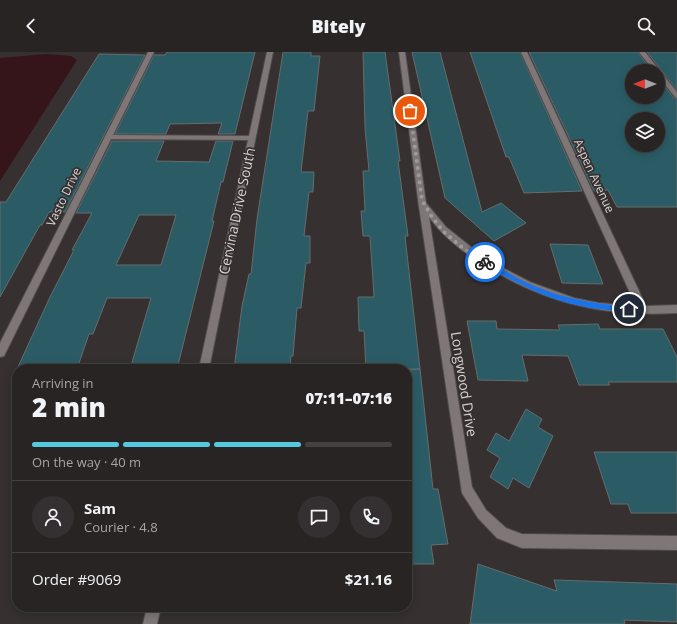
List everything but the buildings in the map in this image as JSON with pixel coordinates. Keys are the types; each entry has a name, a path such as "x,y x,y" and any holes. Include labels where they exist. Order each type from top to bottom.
{"street":[{"name":"Vasto Drive","path":"0,353 107,137 151,52"},
{"name":"Cervina Drive South","path":"205,364 270,52"},
{"name":"Longwood Drive","path":"402,52 422,200 466,489 482,514 502,533 522,542 677,544"},
{"name":"Aspen Avenue","path":"524,52 643,310"},
{"path":"642,52 652,64"},
{"path":"665,81 677,96"},
{"path":"107,137 252,138"},
{"path":"422,200 432,217 444,232 464,249 502,273 540,292 587,305 643,310 677,308"},
{"path":"150,624 153,612"}],"shaded area":[{"path":"46,54 71,56 77,60 0,181 0,58"}],"way so far":[{"path":"410,111 422,200 432,217 444,232 464,249 485,262"}],"route":[{"path":"485,262 520,283 540,292 587,305 629,309"}]}
